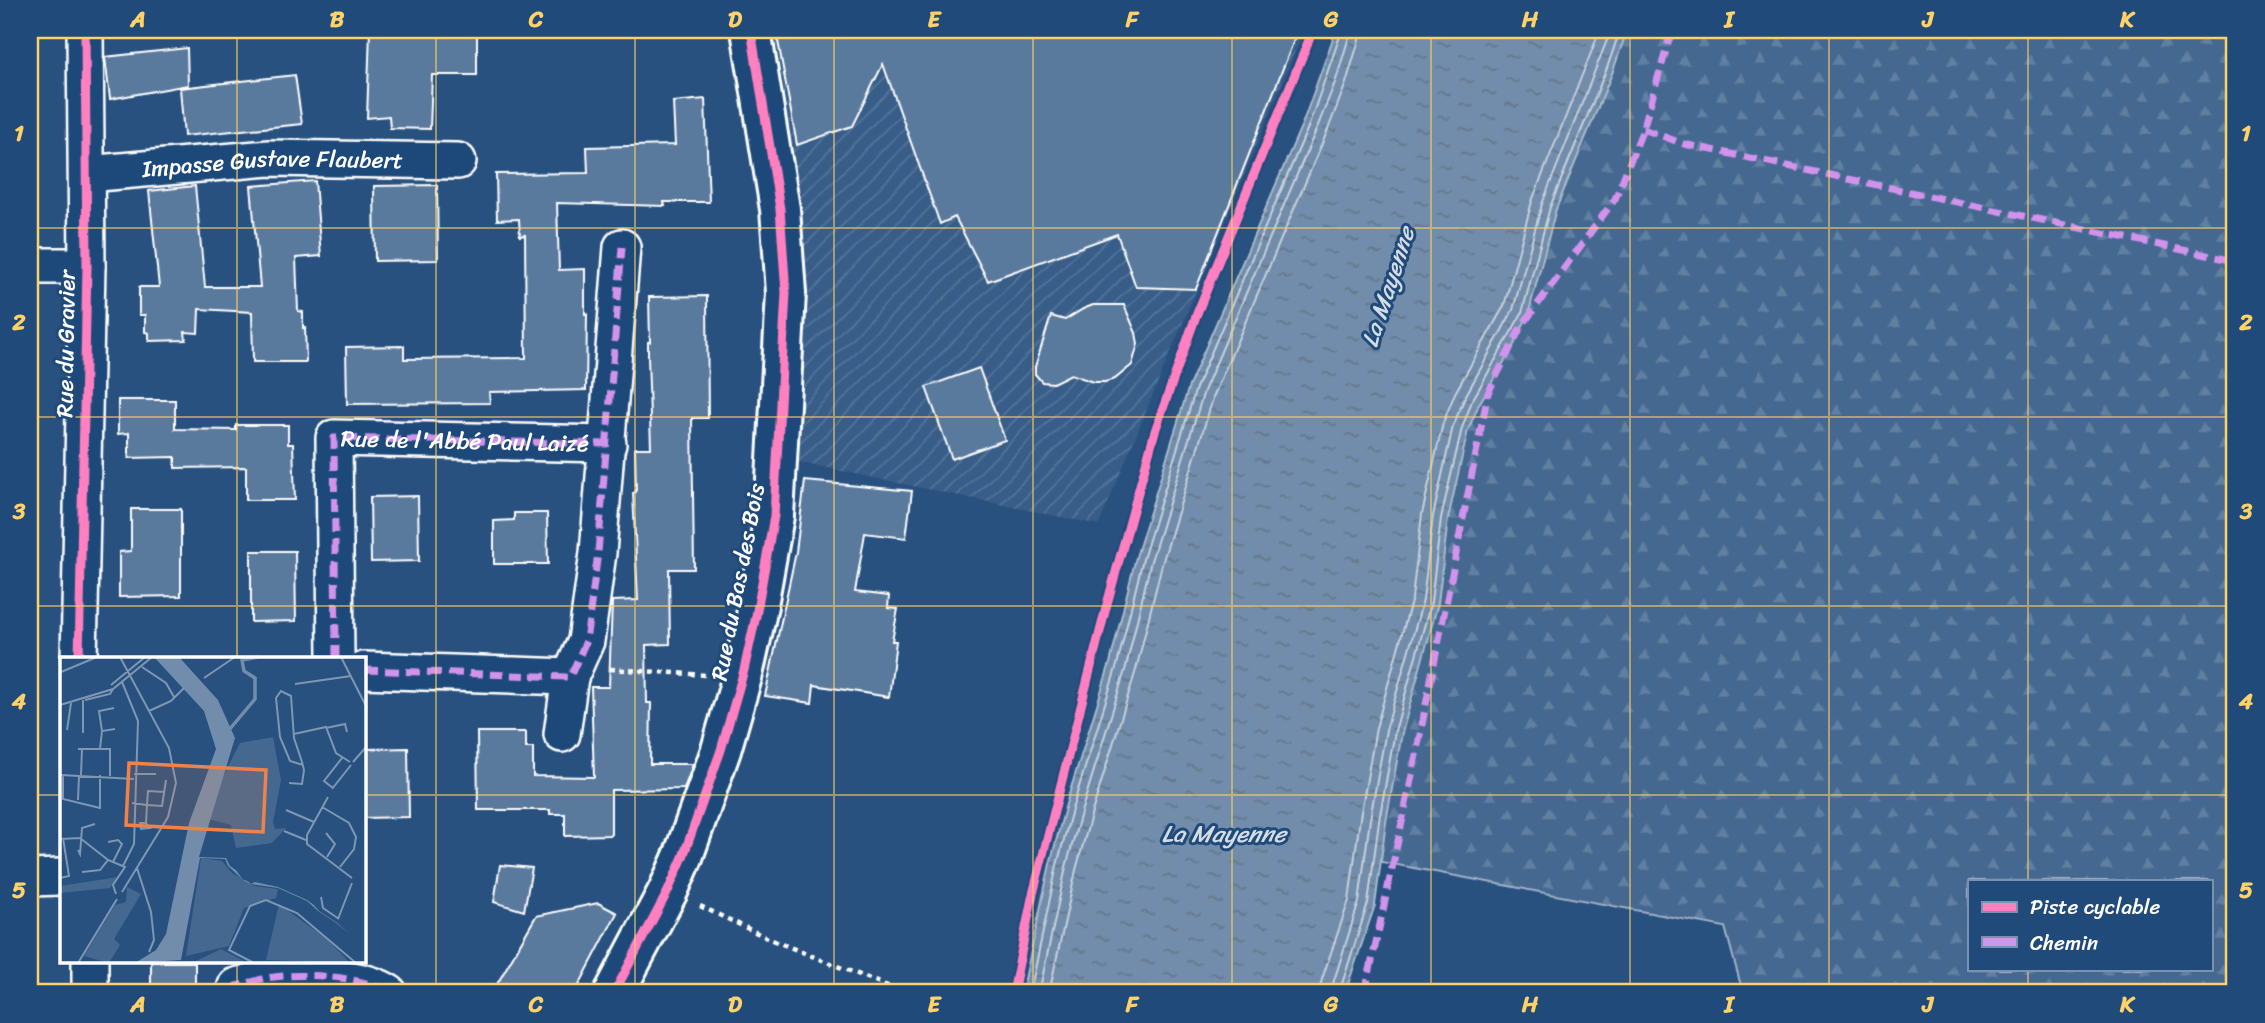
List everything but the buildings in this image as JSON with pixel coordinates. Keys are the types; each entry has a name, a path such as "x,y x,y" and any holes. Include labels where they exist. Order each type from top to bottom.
{"street":[{"name":"Rue du Gravier","path":"85,30 88,657"},
{"name":"Rue du Bas des Bois","path":"614,993 683,857 721,750 742,677 774,516 786,293 780,209 751,30"},
{"name":"Impasse Gustave Flaubert","path":"87,174 269,158 458,161"},
{"name":"Rue de l'Abbé Paul Laizé","path":"562,734 572,672 586,641 598,554 622,247"},
{"path":"30,266 87,266"},
{"name":"Rue de l'Abbé Paul Laizé","path":"336,657 334,438 608,444"},
{"path":"366,670 524,674 572,672"},
{"path":"30,877 60,877"},
{"path":"90,964 90,993"},
{"path":"234,993 236,986 329,969 388,993"}],"path":[{"path":"572,672 742,677"},
{"path":"668,891 772,940 905,993"}],"shaded area":[{"path":"740,30 1304,30 1099,525 798,462 777,186"}],"green space":[{"path":"1609,30 2235,30 2235,993 1743,993 1725,927 1350,856 1460,369"}],"water":[{"name":"La Mayenne","path":"1336,30 1627,30 1613,71 1556,209 1528,315 1514,345 1479,404 1468,430 1448,519 1438,603 1402,733 1375,905 1345,993 1022,993 1066,804 1110,663 1136,557 1189,386 1303,122"}],"marked path":[{"path":"1365,993 1409,790 1488,393 1521,327 1615,199 1643,129 1672,30"},
{"path":"1643,129 1684,144 2235,261"},
{"path":"366,670 570,677 586,641 598,553 622,247"},
{"path":"336,657 334,438 608,444"},
{"path":"234,993 236,986 260,979 301,975 350,979 389,993"}],"cycle path":[{"path":"79,657 87,266 85,30"},
{"path":"614,993 683,857 721,750 744,670 774,516 786,293 780,209 751,30"},
{"path":"1013,993 1032,898 1107,604 1155,431 1196,316 1313,30"}]}
